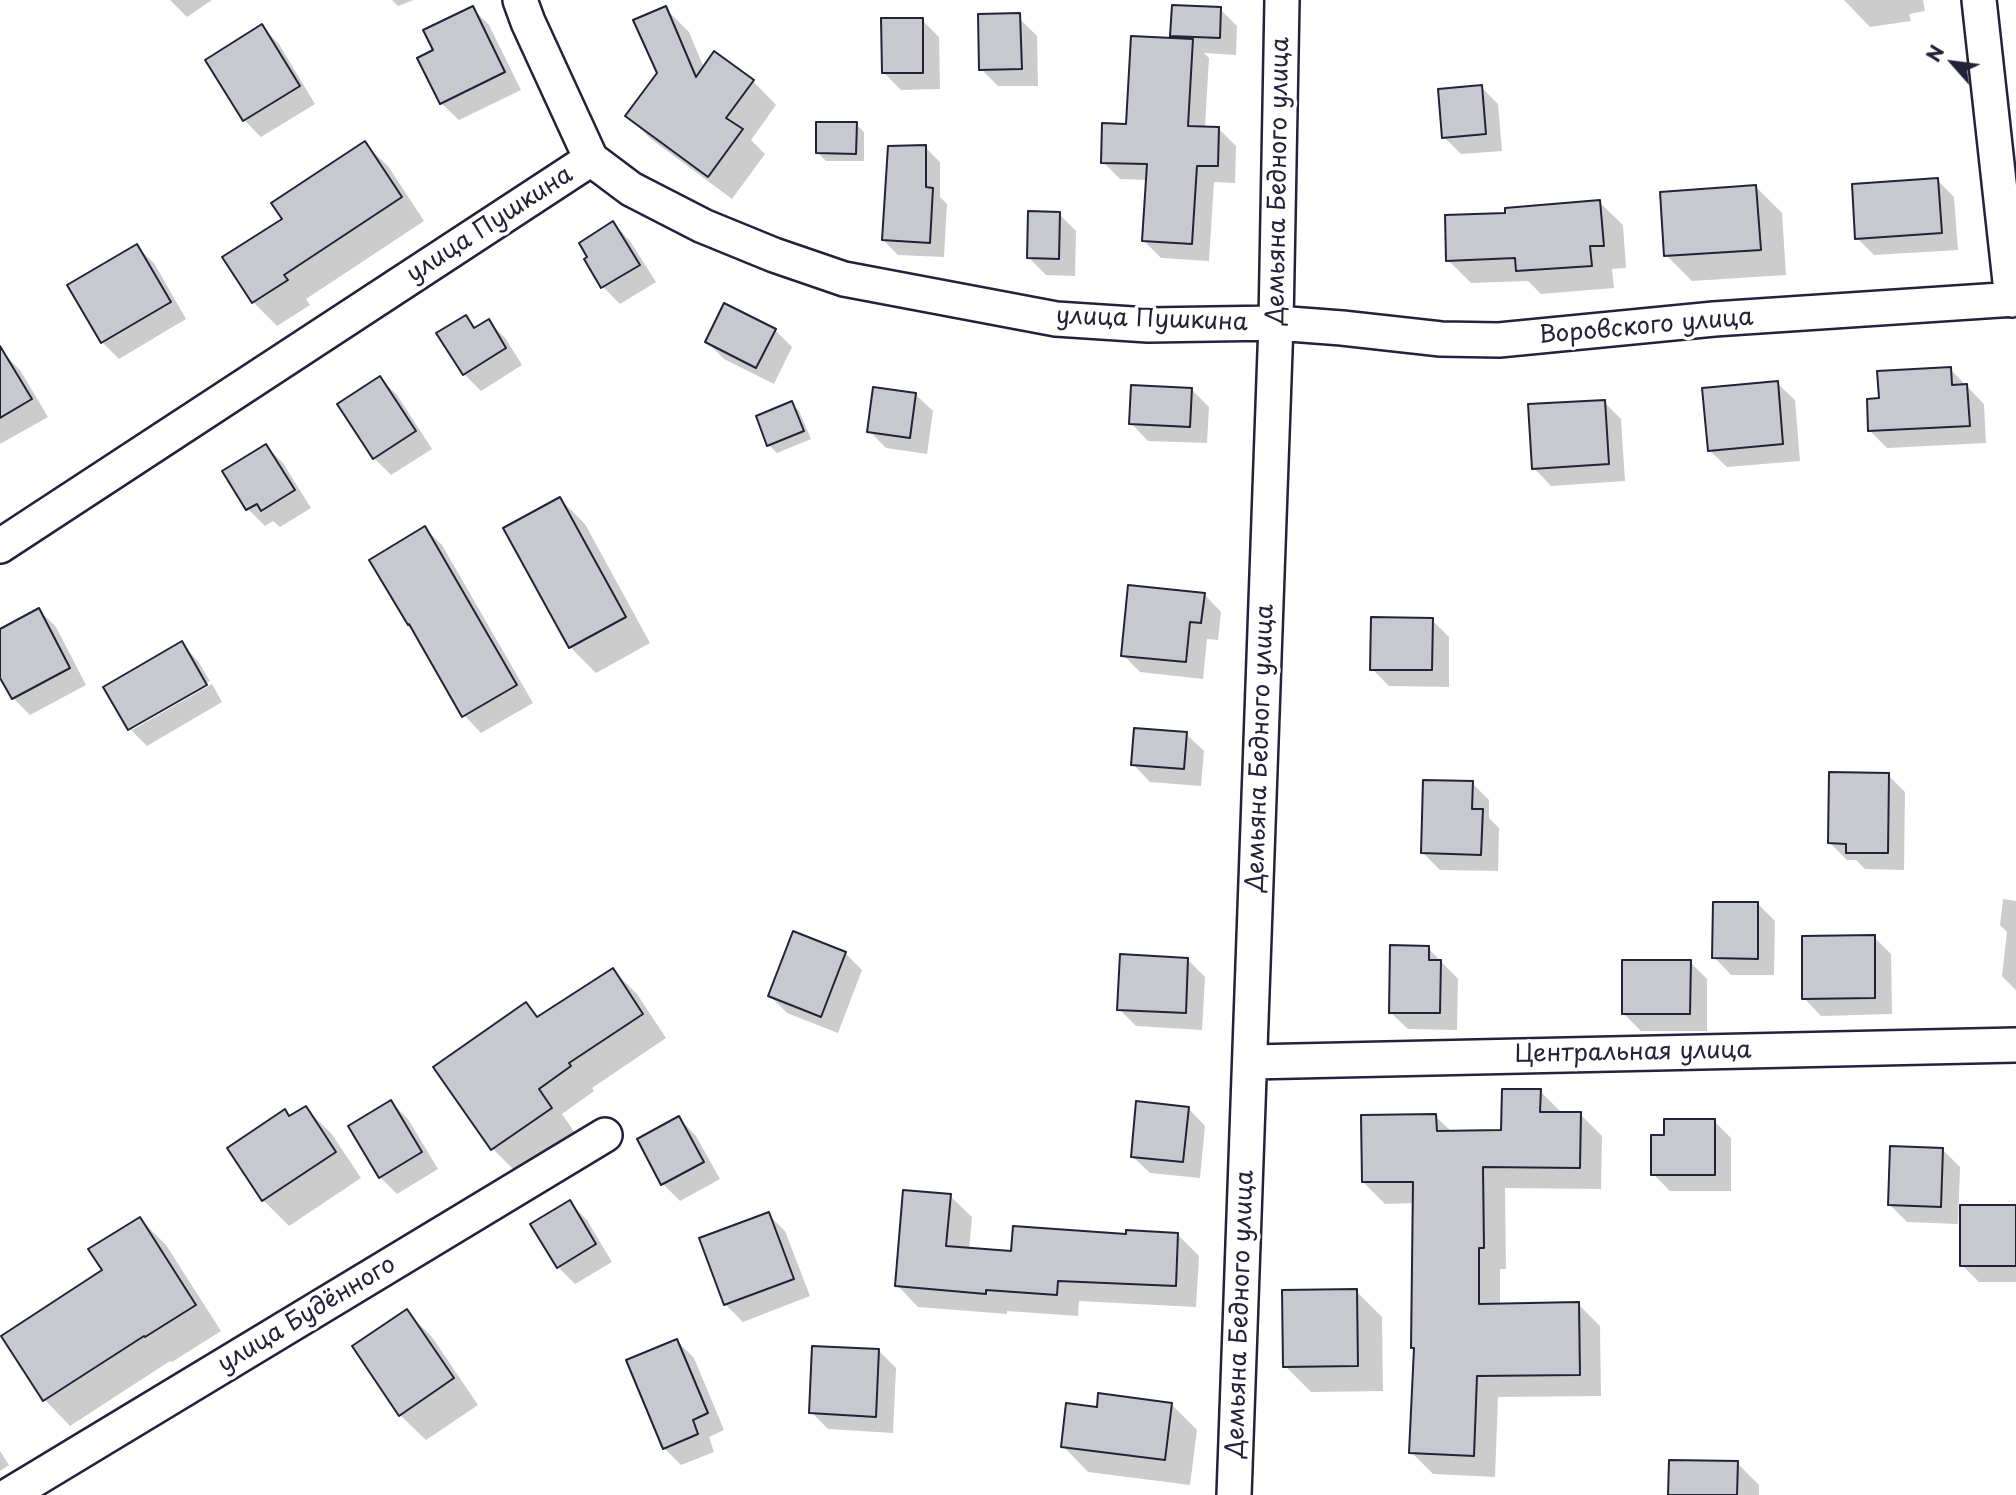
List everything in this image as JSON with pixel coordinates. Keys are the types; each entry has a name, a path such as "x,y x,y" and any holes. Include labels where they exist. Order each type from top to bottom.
{"street":[{"path":"520,0 527,22 591,159"},
{"name":"Демьяна Бедного улица","path":"1234,1495 1276,323 1282,0"},
{"path":"1979,0 2014,300"},
{"name":"улица Пушкина","path":"4,533 591,159 631,189 703,226 774,255 844,279 1056,319 1148,325 1276,323"},
{"name":"Воровского улица","path":"1276,323 1441,339 1499,340 1714,319 2014,300"},
{"name":"Центральная улица","path":"1251,1062 2016,1045"},
{"name":"улица Будённого","path":"9,1495 605,1135"}],"building":[{"path":"1172,5 1221,7 1220,38 1170,36"},
{"path":"473,6 505,72 440,104 417,58 433,50 423,30"},
{"path":"666,6 696,77 714,51 754,80 726,118 743,129 708,177 625,116 657,73 633,20"},
{"path":"1020,13 1022,69 979,70 978,14"},
{"path":"881,18 923,18 923,73 882,73"},
{"path":"262,24 300,86 243,121 205,60"},
{"path":"1131,36 1193,39 1188,126 1219,127 1218,166 1197,166 1192,244 1142,241 1147,164 1101,163 1102,123 1126,124"},
{"path":"1482,85 1486,134 1442,138 1438,89"},
{"path":"816,122 857,122 856,154 816,153"},
{"path":"365,141 402,197 284,275 288,280 252,303 222,257 282,219 271,203"},
{"path":"926,145 926,187 933,188 930,243 882,240 888,146"},
{"path":"1938,178 1942,233 1855,239 1852,184"},
{"path":"1756,185 1761,250 1664,256 1660,192"},
{"path":"1600,200 1604,246 1590,246 1592,266 1516,271 1515,258 1446,261 1445,215 1505,213 1505,208"},
{"path":"1028,211 1060,212 1059,259 1027,258"},
{"path":"613,221 640,265 601,288 584,259 587,257 579,243"},
{"path":"137,244 171,302 101,343 67,285"},
{"path":"724,303 776,329 756,368 705,342"},
{"path":"466,315 474,328 489,319 506,348 463,375 436,333"},
{"path":"0,346 32,399 0,418"},
{"path":"1951,367 1952,385 1967,384 1970,426 1868,431 1867,399 1879,398 1877,371"},
{"path":"380,376 416,431 373,459 337,404"},
{"path":"1778,381 1783,444 1708,451 1702,388"},
{"path":"1131,385 1192,388 1190,427 1129,424"},
{"path":"873,387 916,393 910,438 867,432"},
{"path":"1605,400 1609,464 1532,469 1528,404"},
{"path":"792,401 804,431 767,446 756,416"},
{"path":"266,444 295,490 261,511 257,504 246,510 222,471"},
{"path":"560,497 626,617 569,648 503,528"},
{"path":"425,526 517,685 462,717 369,560"},
{"path":"1128,585 1205,593 1201,623 1190,622 1186,662 1121,656"},
{"path":"39,608 70,668 12,699 0,678 0,629"},
{"path":"1371,617 1433,618 1432,670 1370,670"},
{"path":"182,641 207,685 128,730 103,687"},
{"path":"1134,728 1187,732 1184,769 1131,765"},
{"path":"1829,772 1889,773 1888,853 1846,853 1846,844 1828,843"},
{"path":"1423,780 1473,781 1472,809 1483,809 1481,855 1421,853"},
{"path":"1713,902 1758,902 1758,959 1712,958"},
{"path":"793,931 846,952 821,1017 768,996"},
{"path":"1875,935 1875,998 1802,999 1802,936"},
{"path":"1390,945 1429,946 1429,960 1441,960 1440,1013 1389,1013"},
{"path":"1120,954 1188,958 1186,1013 1117,1010"},
{"path":"1622,960 1691,960 1690,1014 1622,1014"},
{"path":"613,968 643,1014 569,1063 571,1066 539,1089 552,1108 491,1150 433,1067 526,1002 537,1017"},
{"path":"1502,1089 1541,1089 1540,1112 1581,1112 1580,1168 1483,1167 1484,1248 1479,1248 1479,1304 1579,1302 1580,1375 1477,1376 1474,1456 1409,1453 1414,1348 1411,1348 1413,1182 1362,1182 1361,1115 1436,1114 1437,1131 1501,1130"},
{"path":"391,1100 422,1152 379,1178 348,1126"},
{"path":"1136,1101 1189,1107 1183,1162 1131,1157"},
{"path":"306,1106 336,1152 262,1201 227,1148 285,1109 289,1116"},
{"path":"679,1116 704,1162 661,1185 637,1139"},
{"path":"1664,1119 1715,1119 1715,1175 1651,1175 1651,1135 1664,1135"},
{"path":"1890,1146 1943,1148 1941,1207 1888,1205"},
{"path":"903,1190 951,1194 946,1246 1011,1251 1013,1226 1126,1234 1126,1230 1178,1233 1176,1286 1058,1281 1057,1295 986,1290 986,1294 895,1286"},
{"path":"570,1200 596,1244 557,1268 530,1224"},
{"path":"1960,1205 2016,1205 2016,1266 1960,1266"},
{"path":"769,1212 794,1279 724,1305 699,1238"},
{"path":"140,1217 196,1305 43,1401 1,1336 102,1270 88,1249"},
{"path":"1357,1289 1358,1366 1283,1367 1282,1290"},
{"path":"407,1309 454,1378 399,1416 352,1346"},
{"path":"677,1339 708,1413 693,1420 698,1434 663,1449 626,1360"},
{"path":"812,1346 879,1349 876,1417 809,1413"},
{"path":"1098,1393 1172,1403 1165,1460 1061,1447 1066,1403 1097,1407"},
{"path":"1669,1460 1738,1461 1737,1495 1668,1495"}]}
